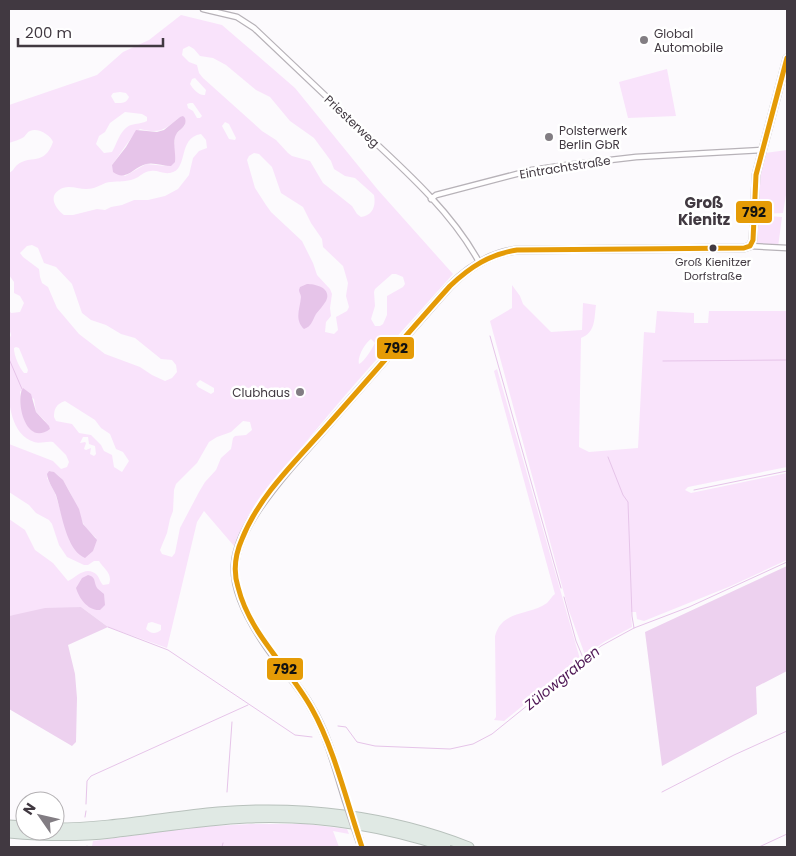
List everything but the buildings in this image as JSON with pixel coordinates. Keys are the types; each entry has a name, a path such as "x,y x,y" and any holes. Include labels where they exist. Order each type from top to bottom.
{"highway":[{"path":"65,828 104,826 219,812 253,810 305,811 393,824 430,833 469,847"},
{"path":"9,833 46,836 95,834 222,820 277,818 320,820 356,825 391,832 446,847"}],"main road":[{"path":"361,844 324,733 316,716 306,699 266,645 242,599 236,578 236,558 246,530 282,478 461,275 479,262 502,253 517,250 744,248 750,246 753,240 756,174 787,58"}],"street":[{"name":"Priesterweg","path":"203,9 227,14 246,22 405,171 466,240 479,262"},
{"name":"Eintrachtstraße","path":"431,199 436,195 537,169 636,157 762,150"},
{"path":"750,246 787,248"}],"shaded area":[{"path":"181,15 222,25 295,88 378,190 453,274 310,437 260,503 234,546 204,511 197,522 167,648 108,627 81,607 9,616 9,519 25,530 35,550 53,563 68,581 85,571 93,572 97,575 103,585 109,584 110,577 99,561 84,565 67,557 59,545 49,520 36,513 29,505 9,492 9,444 53,461 61,469 67,467 69,462 66,455 53,442 34,442 23,436 16,425 11,412 9,397 9,340 11,335 9,310 11,313 20,312 24,303 20,296 14,293 14,282 9,275 9,173 22,162 45,155 53,142 43,132 33,130 24,137 9,143 9,105 97,75 123,52 149,40","holes":["189,46 200,56 213,58 226,65 256,90 270,97 290,121 314,138 331,161 334,169 345,176 355,178 374,195 374,206 371,212 361,217 357,214 352,206 323,183 310,161 292,156 276,140 262,131 203,78 199,73 197,65 189,62 182,55 183,49","195,78 206,90 205,95 194,90 190,84 192,79","113,93 126,93 129,97 125,102 115,103 111,96","193,103 202,116 197,118 193,111 188,108 187,104","125,112 142,114 147,117 147,121 127,127 119,137 112,152 104,153 96,144 99,136 105,132 110,123","180,117 185,125 175,135 174,145 167,166 146,164 125,176 112,165 140,129 158,131 166,128","225,122 229,124 236,138 235,140 229,139 222,126","201,134 206,140 207,148 199,151 193,158 189,175 178,189 165,196 148,200 134,200 105,210 97,209 73,215 64,215 54,203 56,193 65,187 90,189 108,182 131,180 149,171 170,173 176,171 189,141","254,153 259,154 272,167 281,193 303,207 322,239 323,247 343,266 348,283 346,296 349,307 347,311 336,317 338,330 334,334 325,332 326,322 331,316 332,294 330,289 317,275 302,241 271,212 255,188 247,160","32,245 38,248 44,263 56,267 72,284 82,313 91,320 106,325 121,334 135,338 161,359 172,360 176,365 177,372 172,378 165,381 140,367 105,354 79,334 57,308 48,287 42,283 39,269 20,253 27,246","392,274 403,277 405,284 403,287 387,296 387,315 380,326 375,326 371,319 375,306 375,289","371,339 375,343 359,364 360,354","14,348 19,348 28,370 27,373 22,371","200,380 214,388 214,392 211,394 198,387 196,384","20,391 34,399 36,412 46,422 21,408","65,401 95,420 101,428 110,434 116,449 123,452 129,461 122,472 114,467 112,455 104,451 91,435 79,433 72,424 56,421 54,414 58,405","243,421 250,422 252,430 246,435 233,438 231,449 221,458 216,470 199,492 180,528 175,553 172,557 162,554 160,550 173,511 176,484 197,463 209,442 231,432","83,437 88,437 89,444 95,446 96,454 94,456 90,454 91,448 84,449 86,443 80,443","49,471 55,473 66,485 84,525 96,538 70,542 55,493 47,478","152,622 161,625 161,630 155,633 146,629 148,623"]},
{"path":"667,69 676,116 628,118 619,82"},
{"path":"183,116 186,121 175,137 175,162 171,166 149,164 126,175 118,175 113,172 112,165 136,130 157,132 164,130"},
{"path":"787,150 787,189 783,213 760,214 758,191 765,153"},
{"path":"755,215 782,217 778,247 752,246"},
{"path":"307,284 322,288 327,293 327,297 310,325 304,329 298,318 301,297 299,290 300,287"},
{"path":"512,285 523,304 551,332 582,330 583,303 596,305 592,329 581,338 579,447 589,452 638,448 644,332 655,333 657,311 694,313 694,323 708,323 709,311 787,311 787,467 688,487 685,490 691,493 787,473 787,560 731,586 644,621 637,619 636,612 631,612 632,627 585,655 568,608 490,321 512,308"},
{"path":"497,369 580,659 504,721 494,720 496,717 495,636 504,621 517,614 540,607 547,603 555,594 494,371"},
{"path":"23,388 31,394 36,412 50,429 41,433 34,432 28,427 21,411 20,402"},
{"path":"49,471 54,472 63,480 79,509 83,524 97,540 93,551 85,558 79,554 69,540 56,495 49,482 47,474"},
{"path":"787,566 787,671 756,687 757,714 662,766 645,632"},
{"path":"88,575 93,577 98,589 104,594 105,605 100,610 88,606 79,596 76,588 82,578"},
{"path":"81,607 108,627 68,645 75,674 77,698 76,742 72,746 9,709 9,616 45,608"},
{"path":"250,824 307,824 347,829 349,834 333,831 339,847 87,847 92,846 93,841 195,827"}],"waterway":[{"path":"490,336 561,588"},
{"path":"9,359 22,389"},
{"path":"663,361 787,360"},
{"path":"608,457 623,495 628,502 634,628"},
{"path":"694,490 787,471"},
{"name":"Zülowgraben","path":"338,726 346,727 357,742 375,746 450,749 473,744 492,734 601,646 634,628 689,607 787,562"},
{"path":"564,597 576,641 584,660"},
{"name":"Zülowgraben","path":"108,627 168,650 295,735 312,737"},
{"path":"86,804 87,781 91,776 248,705"},
{"path":"227,792 232,722"},
{"path":"662,792 734,755 787,731"},
{"path":"85,817 86,811"},
{"path":"759,847 787,834"},
{"path":"222,847 223,843"}],"transit line":[{"name":"792","path":"362,847 334,758 320,724 303,694 261,636 244,604 236,581 235,563 249,523 279,480 434,304 450,286 481,262 517,250 744,248 750,246 753,240 756,175 787,58"}],"place":[{"name":"Global Automobile","path":"644,40"},
{"name":"Polsterwerk Berlin GbR","path":"549,137"},
{"name":"Groß Kienitzer Dorfstraße","path":"713,248"},
{"name":"Clubhaus","path":"300,392"}],"district":[{"name":"Groß Kienitz","path":"704,210"}]}
